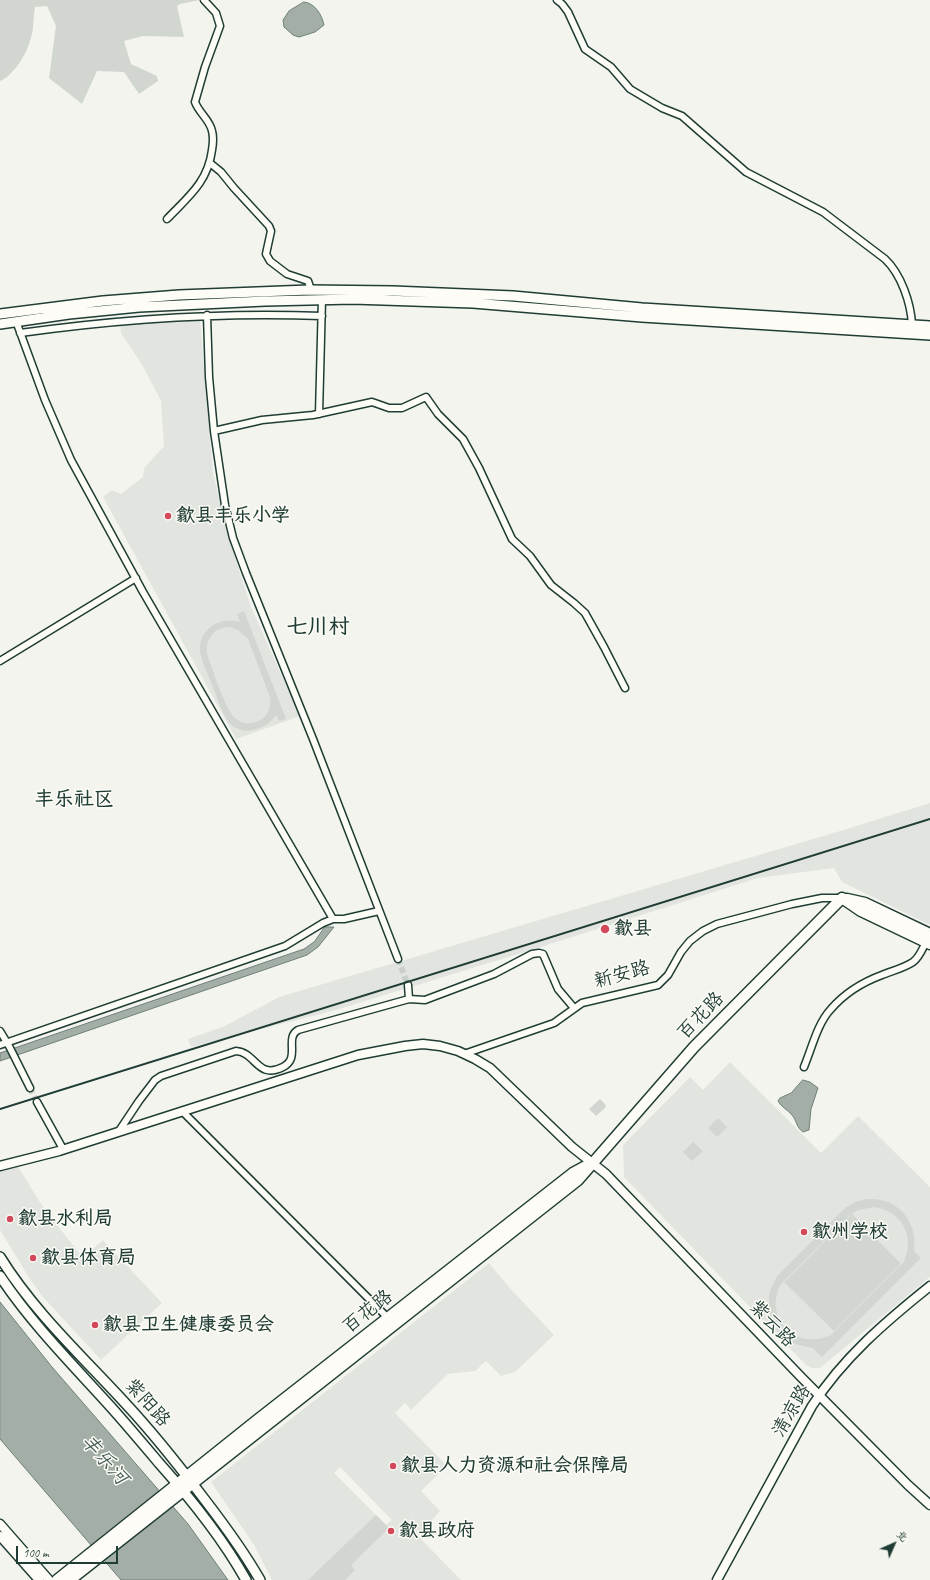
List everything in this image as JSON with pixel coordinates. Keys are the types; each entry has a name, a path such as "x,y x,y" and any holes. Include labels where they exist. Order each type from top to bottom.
{"main road":[{"path":"0,314 138,298 311,290 393,291 473,294 642,308 930,326"},
{"path":"0,324 69,314 146,306 322,299 472,303 642,317 930,335"},
{"path":"842,898 861,911 929,940"},
{"name":"百花路","path":"190,1479 578,1180 694,1047 842,898"},
{"name":"百花路","path":"171,1494 388,1318 573,1173 592,1163"},
{"name":"紫阳路","path":"0,1257 17,1283 40,1312 127,1405 190,1479 240,1547 260,1580"},
{"name":"紫阳路","path":"0,1276 12,1295 49,1340 110,1406 213,1527 246,1580"},
{"path":"54,1580 171,1494"},
{"path":"70,1580 171,1494"}],"street":[{"path":"167,219 196,189 208,170 210,163 213,139 212,131 210,124 195,102 205,67 220,26 216,13 204,0"},
{"path":"557,0 567,9 585,49 611,68 630,89 662,108 682,116 746,172 823,212 885,259 890,264 906,293 911,309 912,325"},
{"path":"210,163 221,172 269,226 271,231 266,254 270,261 287,274 308,280 311,290"},
{"path":"319,414 322,299"},
{"path":"20,333 124,320 207,315 247,314 322,316"},
{"path":"207,315 209,377 214,430 225,506 239,556 313,739 398,960"},
{"path":"16,321 45,400 71,460 136,578 333,919"},
{"path":"214,430 262,420 319,414 372,402 389,408 402,408 426,397 438,414 459,434 466,443 512,539 528,553 551,586 585,613 625,688"},
{"path":"0,661 136,578"},
{"name":"新安路","path":"464,1054 554,1023 574,1008 587,1002 658,985 668,975 681,952 690,941 703,931 717,924 792,904 822,898 842,898"},
{"path":"0,1045 8,1044 285,946 323,922 379,911"},
{"path":"804,1067 822,1023 831,1009 861,985 914,962 929,940"},
{"path":"119,1131 155,1080 164,1074 236,1051 246,1054 263,1069 274,1070 281,1068 287,1064 292,1056 292,1038 298,1030 409,999 424,1000 494,974 532,954 539,953 544,957 558,989 574,1008"},
{"path":"408,985 409,999"},
{"path":"0,1031 30,1088"},
{"name":"紫云路","path":"0,1166 63,1149 358,1055 423,1044 440,1046 464,1054 479,1061 497,1074 572,1147 606,1174 908,1486 930,1505"},
{"path":"37,1102 63,1149"},
{"path":"182,1111 388,1318"},
{"name":"清凉路","path":"717,1580 819,1395 856,1349 894,1315 930,1286"},
{"path":"0,1524 54,1580"},
{"path":"0,1536 39,1580"}],"shaded area":[{"path":"0,0 200,0 177,6 184,37 143,36 124,41 131,64 157,76 158,81 139,94 124,72 97,71 82,104 49,78 56,26 47,6 35,7 32,33 28,47 10,75 0,81"},
{"name":"歙县丰乐小学","path":"200,319 213,473 228,535 251,607 300,716 236,739 103,497 112,490 121,494 143,477 144,468 164,446 161,401 141,363 121,333 120,323"},
{"path":"244,611 286,719 279,721 276,715 271,721 259,729 237,729 231,725 220,707 203,664 200,650 203,636 207,630 219,622 240,622 237,614","holes":["230,627 238,630 248,639 270,697 270,707 266,715 262,719 251,723 240,722 230,712 207,654 209,639 212,635 220,629"]},
{"path":"930,803 930,925 842,882 834,868 758,878 336,1010 191,1047 188,1039 225,1026 279,997"},
{"name":"歙州学校","path":"730,1062 821,1153 858,1116 930,1187 930,1277 820,1368 812,1368 806,1365 624,1177 623,1145 690,1077 703,1090"},
{"path":"600,1099 606,1107 596,1116 589,1109"},
{"path":"718,1118 727,1127 717,1137 708,1128"},
{"path":"693,1142 703,1151 692,1161 683,1152"},
{"path":"17,1165 43,1207 83,1258 103,1240 162,1303 101,1360 42,1296 0,1230 0,1170"},
{"path":"867,1199 878,1199 897,1207 904,1213 909,1221 913,1230 914,1251 921,1258 822,1357 813,1348 795,1344 780,1334 773,1323 769,1312 769,1293 777,1276 845,1208 855,1202","holes":["875,1207 885,1210 900,1220 907,1236 907,1254 903,1263 831,1335 818,1339 806,1339 795,1335 786,1329 776,1310 776,1298 780,1285 849,1216 858,1210"]},
{"path":"852,1214 901,1264 834,1331 784,1282"},
{"path":"489,1263 508,1286 554,1335 515,1372 501,1376 486,1361 475,1371 448,1374 411,1410 405,1403 395,1413 447,1466 421,1491 440,1511 418,1536 461,1580 272,1580 254,1545 211,1482","holes":["340,1467 392,1520 386,1525 334,1473"]},
{"path":"376,1515 389,1528 351,1565 355,1570 345,1580 308,1580"}],"water":[{"path":"304,2 315,7 322,17 324,25 315,32 299,37 293,35 284,27 283,20 289,11"},
{"path":"325,927 334,927 318,947 307,955 0,1061 0,1053 304,949 314,942"},
{"path":"803,1080 810,1082 818,1088 811,1109 809,1130 803,1132 792,1115 778,1101 780,1098 791,1093"},
{"name":"丰乐河","path":"0,1302 52,1367 188,1524 228,1580 121,1580 0,1439"}],"tunnel":[{"path":"398,959 408,985"},
{"path":"30,1088 37,1102"}],"railway":[{"path":"0,1109 930,819"}],"place":[{"name":"歙县丰乐小学","path":"168,516"},
{"name":"歙县","path":"605,929"},
{"name":"歙县水利局","path":"10,1219"},
{"name":"歙州学校","path":"804,1232"},
{"name":"歙县体育局","path":"33,1258"},
{"name":"歙县卫生健康委员会","path":"95,1325"},
{"name":"歙县人力资源和社会保障局","path":"393,1466"},
{"name":"歙县政府","path":"391,1531"}],"district":[{"name":"七川村","path":"318,627"},
{"name":"丰乐社区","path":"74,800"}]}
